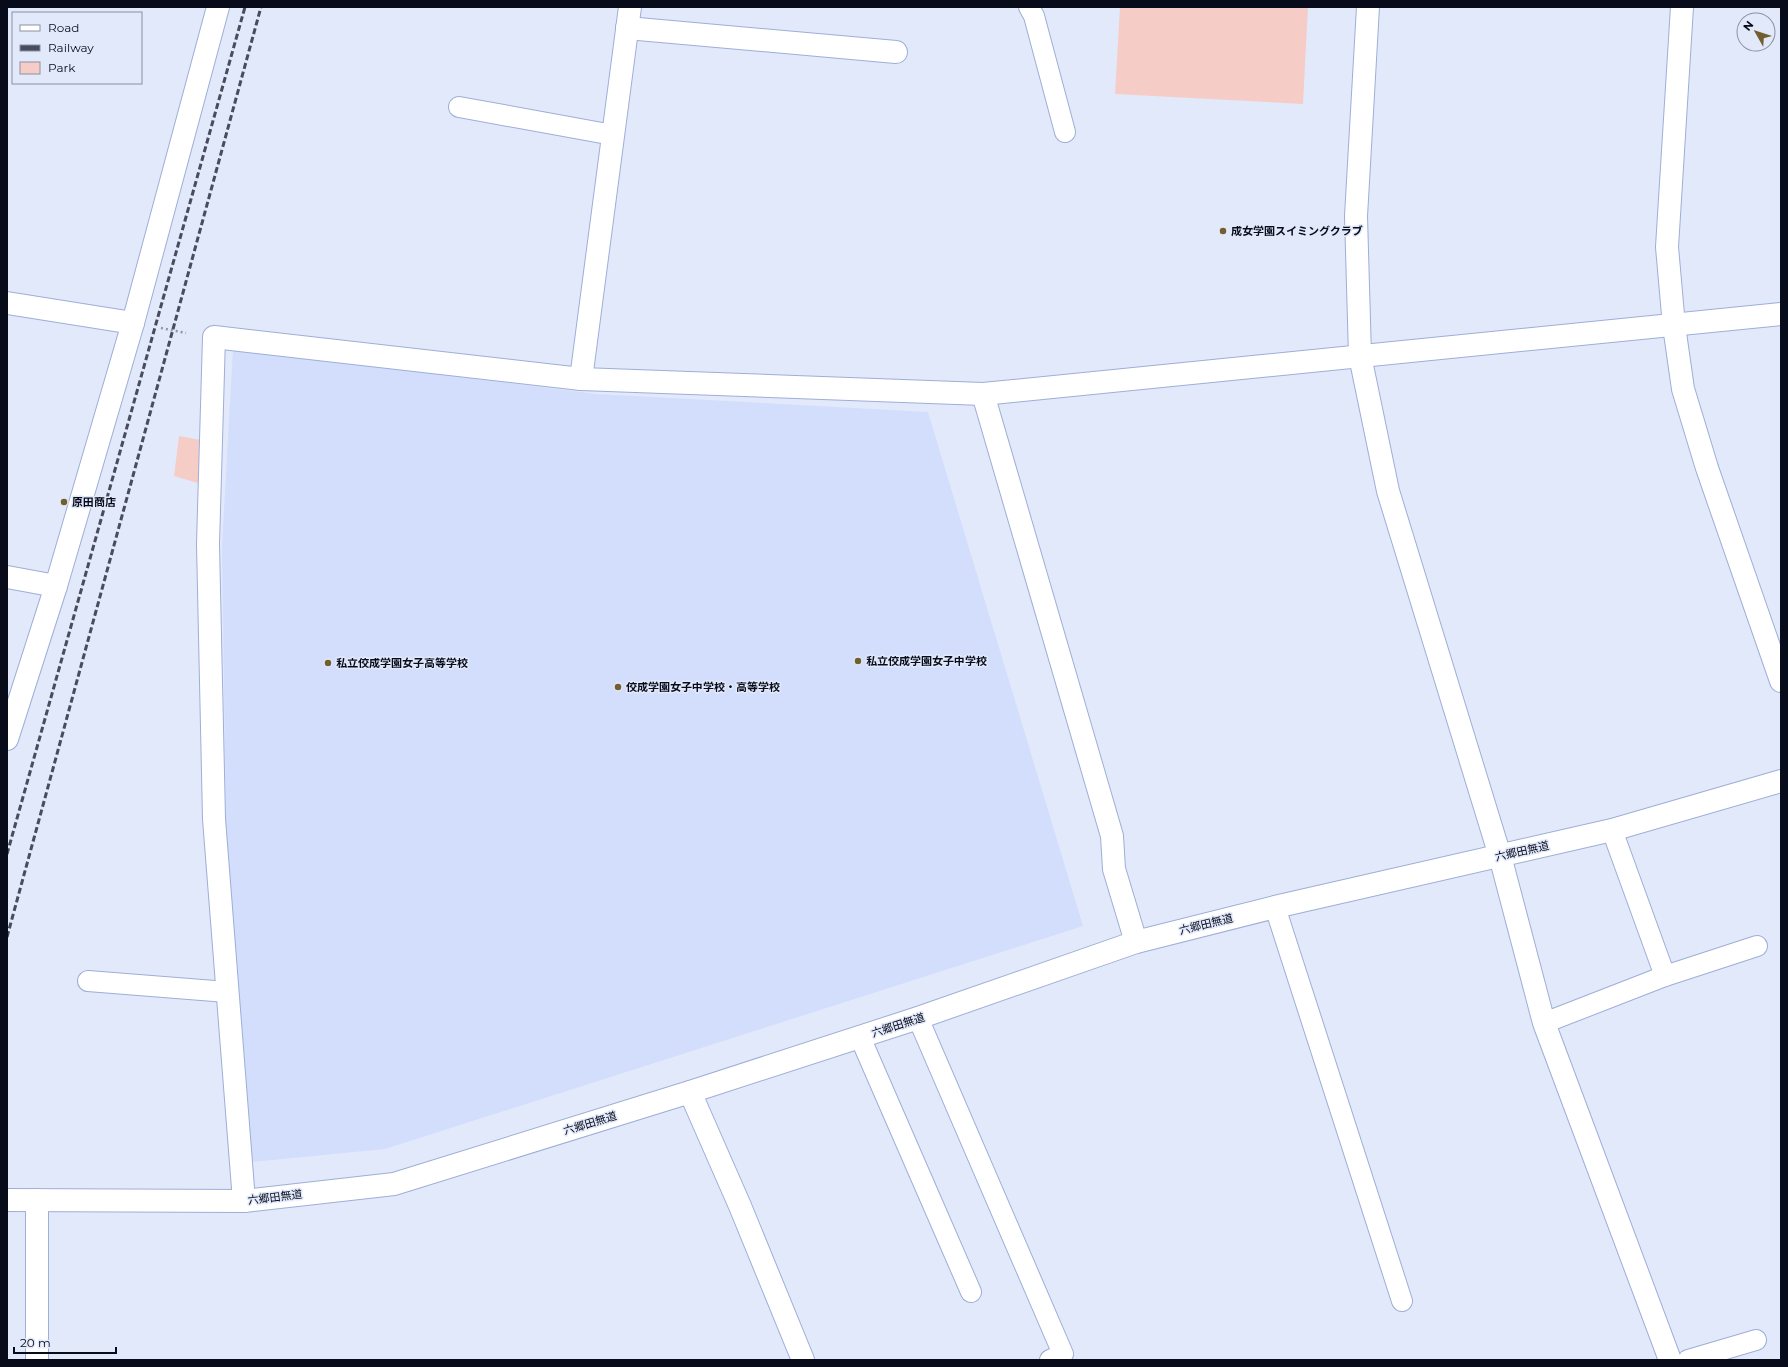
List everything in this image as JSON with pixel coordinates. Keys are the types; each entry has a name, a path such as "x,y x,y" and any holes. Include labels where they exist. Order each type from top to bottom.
{"street":[{"path":"7,739 56,586 133,323 218,7"},
{"path":"581,379 630,7"},
{"path":"1368,7 1356,216 1360,356 1388,491 1500,856 1544,1023 1670,1360"},
{"path":"1682,7 1667,247 1674,326 1683,389 1707,468 1781,681"},
{"path":"627,28 896,52"},
{"path":"7,303 133,323"},
{"path":"244,1201 214,819 208,544 214,337 581,379 983,394 1674,326 1781,314"},
{"path":"983,394 1112,836 1114,869 1136,942"},
{"path":"7,577 56,586"},
{"name":"六郷田無道","path":"7,1200 244,1201 394,1184 690,1092 860,1037 1136,942 1275,907 1612,830 1781,781"},
{"path":"690,1092 740,1206 803,1360"},
{"path":"37,1200 37,1360"}],"lane":[{"path":"1029,7 1034,16 1065,132"},
{"path":"459,107 613,135"},
{"path":"1612,830 1665,976"},
{"path":"1275,907 1402,1301"},
{"path":"1544,1023 1665,976 1756,946"},
{"path":"88,981 228,992"},
{"path":"918,1018 1063,1354 1050,1360"},
{"path":"860,1037 971,1292"},
{"path":"1688,1360 1756,1340"}],"path":[{"path":"133,323 214,337"}],"shaded area":[{"name":"佼成学園女子中学校・高等学校","path":"233,349 596,394 928,412 1083,926 385,1149 252,1162 226,828 222,546"}],"green space":[{"path":"1120,7 1308,7 1303,104 1115,94"},
{"path":"179,436 201,440 201,484 174,476"}],"railway":[{"path":"7,854 245,7"},
{"path":"7,937 261,7"}],"place":[{"name":"成女学園スイミングクラブ","path":"1223,231"},
{"name":"原田商店","path":"64,502"},
{"name":"私立佼成学園女子中学校","path":"858,661"},
{"name":"私立佼成学園女子高等学校","path":"328,663"},
{"name":"佼成学園女子中学校・高等学校","path":"618,687"}]}
